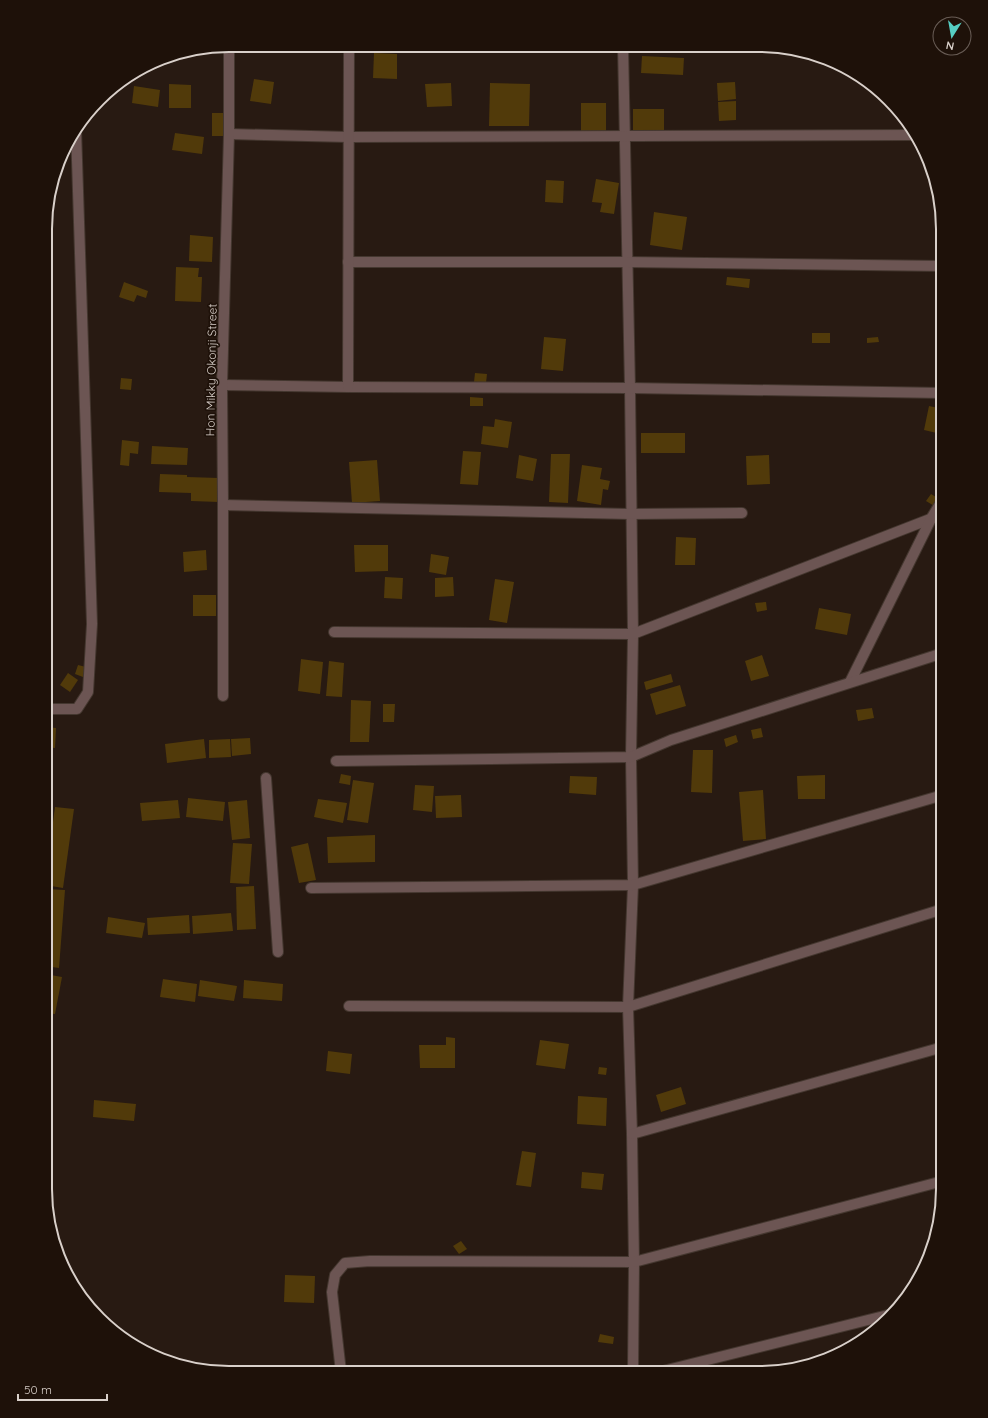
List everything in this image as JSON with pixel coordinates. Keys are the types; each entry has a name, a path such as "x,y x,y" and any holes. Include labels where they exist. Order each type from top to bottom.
{"street":[{"name":"Hon Mikky Okonji Street","path":"223,696 222,386 229,134 229,52"},
{"path":"348,387 349,52"},
{"path":"623,52 633,634 631,757 633,885 628,1007 634,1262 633,1366"},
{"path":"229,134 348,137 909,135"},
{"path":"52,709 77,709 88,692 92,624 76,139"},
{"path":"348,262 627,262 936,266"},
{"path":"222,386 630,388 936,393"},
{"path":"223,505 630,514 742,512"},
{"path":"850,682 936,510"},
{"path":"334,632 633,634 936,516"},
{"path":"336,761 631,757 671,740 936,655"},
{"path":"266,778 278,952"},
{"path":"311,888 633,885 936,796"},
{"path":"349,1006 628,1007 936,912"},
{"path":"632,1134 936,1049"},
{"path":"340,1366 332,1292 335,1274 345,1263 370,1261 634,1262 936,1183"},
{"path":"683,1366 881,1317"}],"building":[{"path":"374,53 397,54 397,79 373,78"},
{"path":"642,56 684,58 683,75 641,73"},
{"path":"254,79 274,82 271,104 250,101"},
{"path":"735,82 736,99 718,101 717,83"},
{"path":"451,83 452,106 427,107 425,84"},
{"path":"490,83 530,84 529,126 489,126"},
{"path":"169,84 191,85 191,108 169,108"},
{"path":"134,86 160,90 158,107 132,103"},
{"path":"736,101 736,120 719,121 718,102"},
{"path":"581,103 606,103 606,131 581,131"},
{"path":"633,109 664,109 664,133 633,133"},
{"path":"212,113 224,113 224,136 212,136"},
{"path":"175,133 204,137 202,154 172,150"},
{"path":"596,179 619,183 614,214 600,212 602,203 592,202"},
{"path":"546,180 564,181 563,203 545,202"},
{"path":"654,212 687,217 682,250 650,245"},
{"path":"190,235 213,237 212,262 189,261"},
{"path":"176,267 199,268 198,277 202,277 201,302 175,301"},
{"path":"727,277 750,279 749,288 726,285"},
{"path":"124,282 148,291 146,298 137,295 134,302 119,297"},
{"path":"812,333 830,333 830,343 812,343"},
{"path":"544,337 566,339 563,371 541,369"},
{"path":"878,337 879,342 867,343 867,338"},
{"path":"475,373 487,374 486,383 474,382"},
{"path":"121,378 132,379 131,390 120,389"},
{"path":"470,397 483,398 483,406 470,406"},
{"path":"929,406 936,408 936,433 924,430"},
{"path":"495,419 512,422 508,448 481,444 483,426 494,427"},
{"path":"641,433 685,433 685,453 641,453"},
{"path":"122,440 139,442 138,454 130,453 129,466 120,465"},
{"path":"152,446 188,448 187,465 151,464"},
{"path":"463,451 481,452 478,485 460,484"},
{"path":"551,454 570,454 568,503 549,502"},
{"path":"519,455 537,459 533,481 516,478"},
{"path":"769,455 770,484 747,485 746,456"},
{"path":"377,460 380,501 352,503 349,462"},
{"path":"582,465 602,468 600,479 610,481 608,490 603,489 601,505 577,501"},
{"path":"160,474 219,478 219,502 191,501 191,493 159,492"},
{"path":"931,494 936,497 936,507 926,501"},
{"path":"676,537 696,538 695,565 675,565"},
{"path":"354,545 388,545 388,571 355,572"},
{"path":"206,550 207,570 184,572 183,552"},
{"path":"431,554 449,557 446,575 429,572"},
{"path":"385,577 403,578 402,599 384,598"},
{"path":"453,577 454,596 435,597 435,578"},
{"path":"495,579 514,582 507,623 489,620"},
{"path":"193,595 216,595 216,616 193,616"},
{"path":"766,602 767,610 757,612 755,603"},
{"path":"819,608 851,614 847,635 815,629"},
{"path":"762,655 769,676 751,681 745,661"},
{"path":"301,659 323,662 320,694 298,691"},
{"path":"329,661 344,663 342,697 326,696"},
{"path":"78,665 86,667 83,677 75,674"},
{"path":"68,673 78,680 70,692 60,685"},
{"path":"671,674 673,682 646,690 644,682"},
{"path":"680,685 686,706 656,715 650,694"},
{"path":"351,700 371,701 369,742 350,742"},
{"path":"383,704 395,704 394,722 383,722"},
{"path":"872,708 874,718 858,721 856,710"},
{"path":"52,728 56,728 55,748 52,748"},
{"path":"761,728 763,737 753,739 751,730"},
{"path":"736,735 738,742 726,747 724,739"},
{"path":"250,738 251,754 232,756 231,739"},
{"path":"204,739 206,758 167,763 165,744"},
{"path":"230,739 231,757 209,758 209,740"},
{"path":"693,750 713,750 712,793 691,792"},
{"path":"341,774 351,776 350,785 339,783"},
{"path":"825,775 825,799 798,799 797,776"},
{"path":"570,776 597,777 596,795 569,793"},
{"path":"353,780 374,783 368,823 347,820"},
{"path":"415,785 434,786 432,812 413,810"},
{"path":"763,790 766,839 743,841 739,792"},
{"path":"461,795 462,817 436,818 435,796"},
{"path":"188,798 225,802 223,821 186,817"},
{"path":"318,799 347,803 343,823 314,817"},
{"path":"178,800 180,818 142,821 140,803"},
{"path":"247,800 250,838 232,840 228,802"},
{"path":"55,807 74,809 63,888 52,886 52,830"},
{"path":"375,835 375,862 328,863 327,837"},
{"path":"233,843 252,844 249,884 230,883"},
{"path":"308,843 316,880 299,883 291,847"},
{"path":"254,886 256,929 237,930 236,887"},
{"path":"52,889 65,890 59,968 52,967"},
{"path":"231,913 233,931 193,934 192,916"},
{"path":"189,915 190,933 148,935 147,918"},
{"path":"108,917 145,923 142,938 106,933"},
{"path":"52,975 62,977 55,1014 52,1014"},
{"path":"163,979 197,984 195,1002 160,997"},
{"path":"200,980 237,986 234,1001 198,996"},
{"path":"244,980 283,984 282,1001 243,998"},
{"path":"446,1037 455,1038 455,1068 420,1068 419,1045 446,1045"},
{"path":"540,1040 569,1044 565,1069 536,1065"},
{"path":"328,1051 352,1054 350,1074 326,1071"},
{"path":"599,1067 607,1068 606,1075 598,1074"},
{"path":"681,1087 686,1104 661,1112 656,1095"},
{"path":"578,1096 607,1098 606,1126 577,1124"},
{"path":"94,1100 136,1104 134,1121 93,1117"},
{"path":"522,1151 536,1153 531,1187 516,1185"},
{"path":"582,1172 604,1174 602,1190 581,1188"},
{"path":"461,1241 467,1249 459,1254 453,1246"},
{"path":"285,1275 315,1276 314,1303 284,1302"},
{"path":"600,1334 614,1337 613,1344 598,1342"}]}
